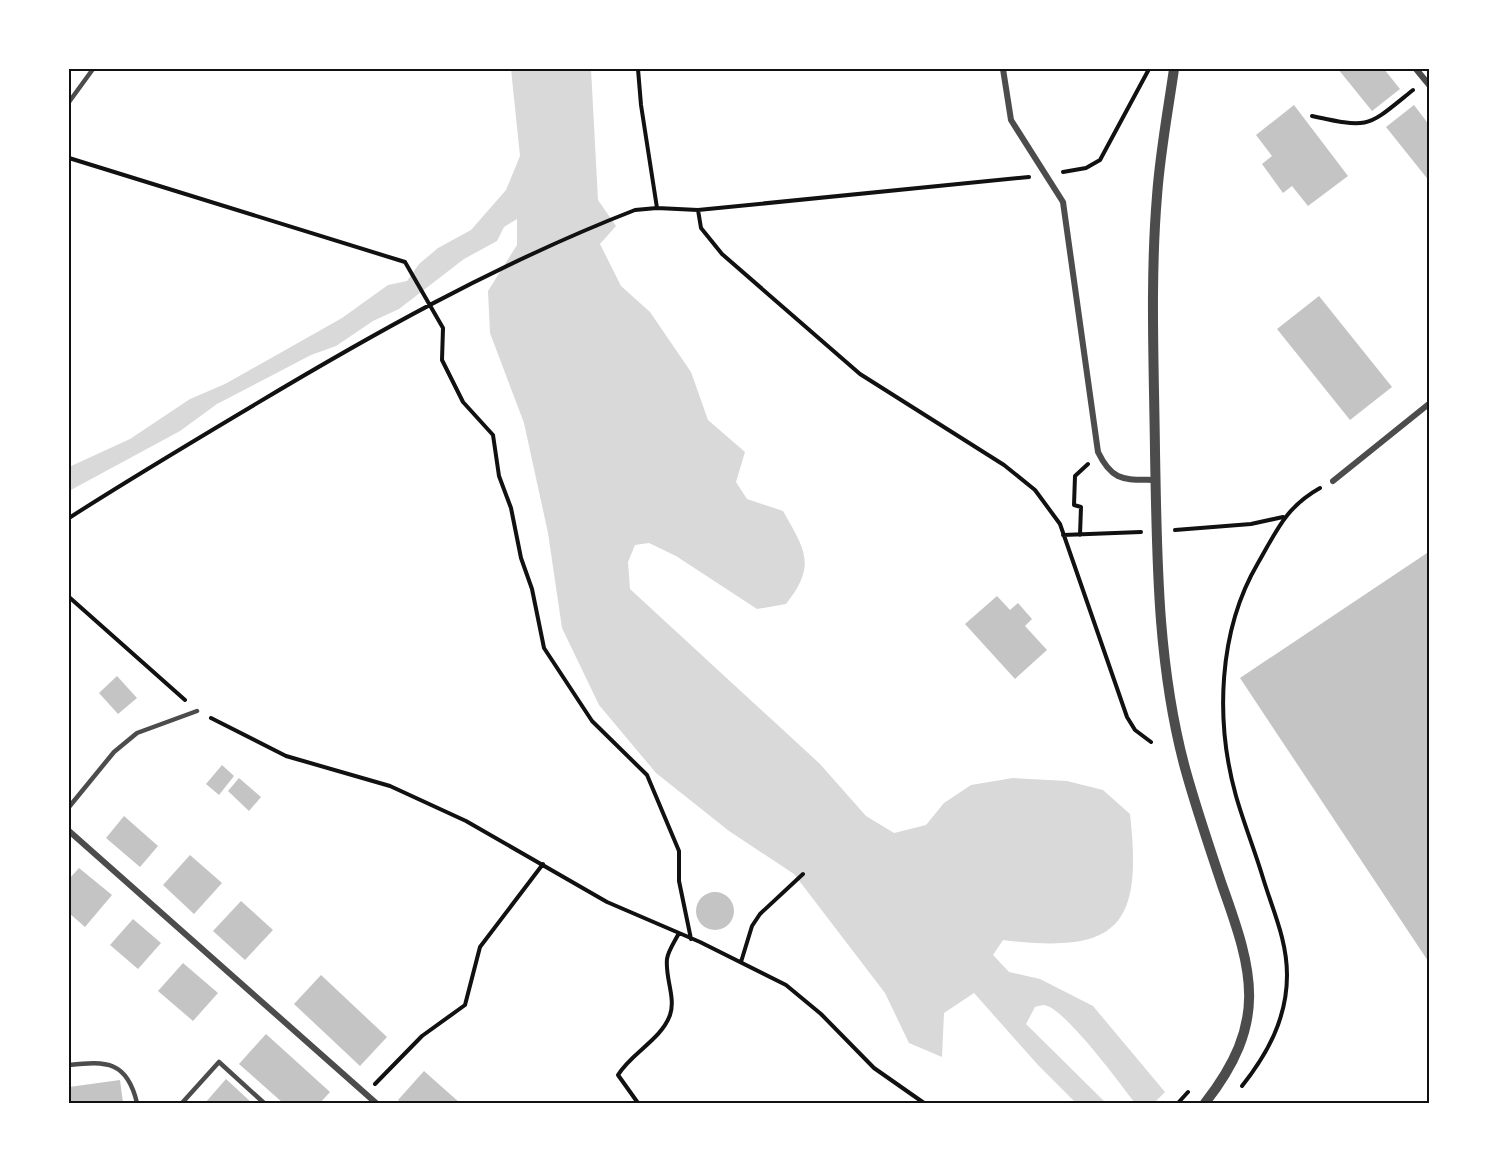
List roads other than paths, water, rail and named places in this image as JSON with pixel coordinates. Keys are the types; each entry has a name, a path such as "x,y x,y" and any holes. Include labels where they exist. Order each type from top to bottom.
{"street":[{"path":"1003,69 1011,120 1063,202 1098,452 1107,470 1120,478 1156,480"},
{"path":"1174,69 1157,195 1154,277 1159,614 1171,707 1185,766 1206,840 1247,960 1251,985 1244,1036 1226,1077 1205,1103"},
{"path":"1416,69 1430,87"},
{"path":"1333,481 1430,403"},
{"path":"69,831 376,1103"}],"lane":[{"path":"69,102 93,69"},
{"path":"69,807 114,752 137,733 197,711"},
{"path":"69,1065 99,1062 118,1068 132,1082 137,1103"},
{"path":"182,1103 219,1062 264,1103"}]}
